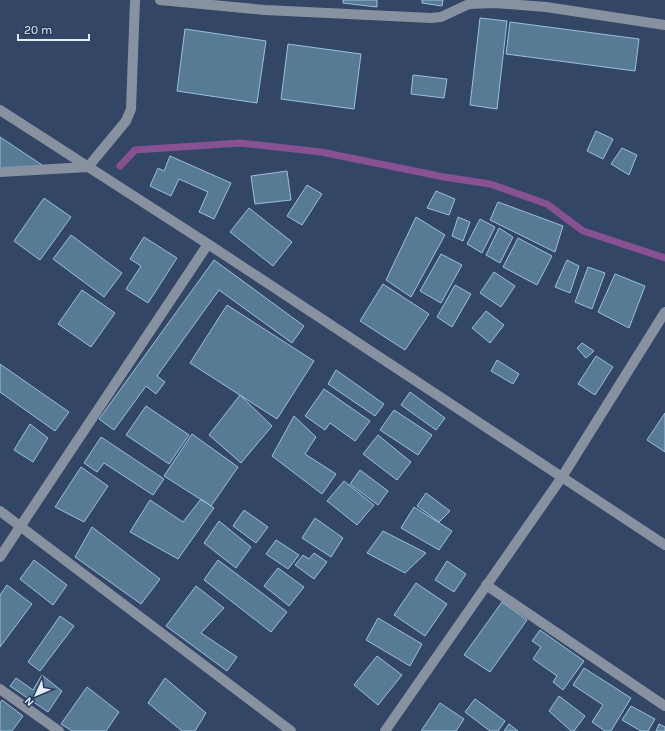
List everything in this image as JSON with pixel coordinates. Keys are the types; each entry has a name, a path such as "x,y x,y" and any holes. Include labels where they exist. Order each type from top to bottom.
{"street":[{"path":"0,172 88,166 126,121 131,109 135,0"},
{"path":"160,0 264,10 431,18 441,17 469,4 494,4 546,7 665,25"},
{"path":"0,110 208,244 665,545"},
{"path":"0,557 208,244"},
{"path":"385,731 562,477 665,312"},
{"path":"0,511 291,731"},
{"path":"486,585 665,706"},
{"path":"0,689 59,731"}],"building":[{"path":"343,0 377,0 377,7 343,3"},
{"path":"422,0 443,0 442,6 422,3"},
{"path":"480,18 507,21 497,109 470,105"},
{"path":"510,22 639,39 635,71 506,54"},
{"path":"185,29 266,41 257,103 177,91"},
{"path":"288,44 361,54 354,109 281,99"},
{"path":"413,75 447,79 444,98 411,94"},
{"path":"596,131 613,139 603,159 587,151"},
{"path":"0,137 45,167 0,169"},
{"path":"622,148 637,155 629,175 611,164"},
{"path":"170,156 231,183 214,219 199,212 208,192 179,179 171,196 150,186 158,168 164,171"},
{"path":"287,171 291,200 255,204 251,176"},
{"path":"307,185 322,194 302,225 287,216"},
{"path":"436,191 455,199 449,215 427,208"},
{"path":"44,198 71,217 40,260 14,241"},
{"path":"498,202 563,226 555,252 490,220"},
{"path":"249,208 292,242 273,266 230,232"},
{"path":"416,217 445,235 411,297 386,280"},
{"path":"458,217 470,222 463,241 452,236"},
{"path":"480,219 495,227 482,253 467,244"},
{"path":"499,228 513,237 500,263 486,255"},
{"path":"71,235 122,273 104,297 53,259"},
{"path":"144,237 177,258 148,303 126,289 141,266 130,259"},
{"path":"518,238 552,256 537,285 503,267"},
{"path":"441,254 462,265 441,303 420,291"},
{"path":"214,260 304,326 292,343 219,290 157,376 165,382 156,394 146,386 114,430 99,419"},
{"path":"567,260 579,266 570,293 555,287"},
{"path":"588,267 605,273 592,309 575,302"},
{"path":"494,272 515,286 501,307 480,293"},
{"path":"615,274 645,286 629,328 598,312"},
{"path":"383,284 429,314 405,350 360,321"},
{"path":"455,285 471,294 452,327 437,317"},
{"path":"82,290 115,313 91,347 58,324"},
{"path":"227,305 314,361 277,419 190,363"},
{"path":"486,311 504,325 490,343 472,328"},
{"path":"582,343 594,351 586,358 577,348"},
{"path":"596,356 613,367 595,395 578,384"},
{"path":"497,360 519,374 513,384 491,371"},
{"path":"0,364 69,412 55,431 0,392"},
{"path":"336,370 384,404 375,416 328,384"},
{"path":"324,389 370,421 355,441 330,423 325,430 305,416"},
{"path":"410,392 445,418 436,430 401,405"},
{"path":"240,395 272,426 241,463 209,435"},
{"path":"146,406 189,435 169,464 126,435"},
{"path":"394,410 432,435 418,455 380,430"},
{"path":"665,413 665,452 647,440"},
{"path":"294,416 316,437 305,454 336,474 322,494 272,456"},
{"path":"30,424 48,438 33,462 14,450"},
{"path":"192,434 238,467 211,506 164,476"},
{"path":"378,435 411,462 397,480 363,454"},
{"path":"101,437 164,479 153,495 104,463 97,472 84,463"},
{"path":"81,467 108,486 84,522 55,507"},
{"path":"360,470 388,491 378,505 350,484"},
{"path":"344,481 374,505 357,525 327,501"},
{"path":"426,493 450,511 439,522 417,506"},
{"path":"201,499 214,508 178,559 130,532 150,500 183,522"},
{"path":"414,507 452,531 439,550 401,528"},
{"path":"244,510 268,527 256,543 233,526"},
{"path":"315,518 343,538 331,557 302,538"},
{"path":"219,521 251,547 236,568 204,543"},
{"path":"92,527 160,579 141,604 75,557"},
{"path":"383,531 426,553 405,573 367,553"},
{"path":"276,540 299,555 288,569 266,554"},
{"path":"314,553 327,562 314,579 295,565 303,555 309,559"},
{"path":"34,560 67,585 53,605 20,579"},
{"path":"218,560 287,612 271,632 204,580"},
{"path":"447,561 466,574 454,592 435,580"},
{"path":"278,568 304,587 289,606 264,586"},
{"path":"416,583 447,604 425,636 394,615"},
{"path":"7,585 32,604 0,647 0,595"},
{"path":"196,586 224,608 201,633 237,657 227,671 166,626"},
{"path":"502,602 527,620 490,672 464,655"},
{"path":"60,616 74,626 40,671 28,662"},
{"path":"378,618 422,644 410,666 366,640"},
{"path":"540,630 584,661 563,690 553,682 557,676 533,659 541,647 532,641"},
{"path":"377,656 402,675 378,705 354,685"},
{"path":"584,668 631,698 611,731 605,731 592,722 603,705 573,685"},
{"path":"42,675 62,691 48,712 10,686 16,678 33,690"},
{"path":"165,678 206,713 195,731 182,731 148,703"},
{"path":"87,687 119,712 106,731 72,731 61,724"},
{"path":"559,696 585,716 574,731 571,731 549,711"},
{"path":"475,699 505,721 498,731 490,731 465,712"},
{"path":"2,700 23,716 12,731 0,731 0,703"},
{"path":"440,703 464,719 456,731 421,731"},
{"path":"631,706 655,719 648,731 641,731 622,720"},
{"path":"509,724 518,731 504,731"},
{"path":"659,724 665,727 665,731 656,731"}],"waterway":[{"path":"120,166 135,150 240,143 321,152 444,177 490,184 547,204 583,231 665,258"}]}
